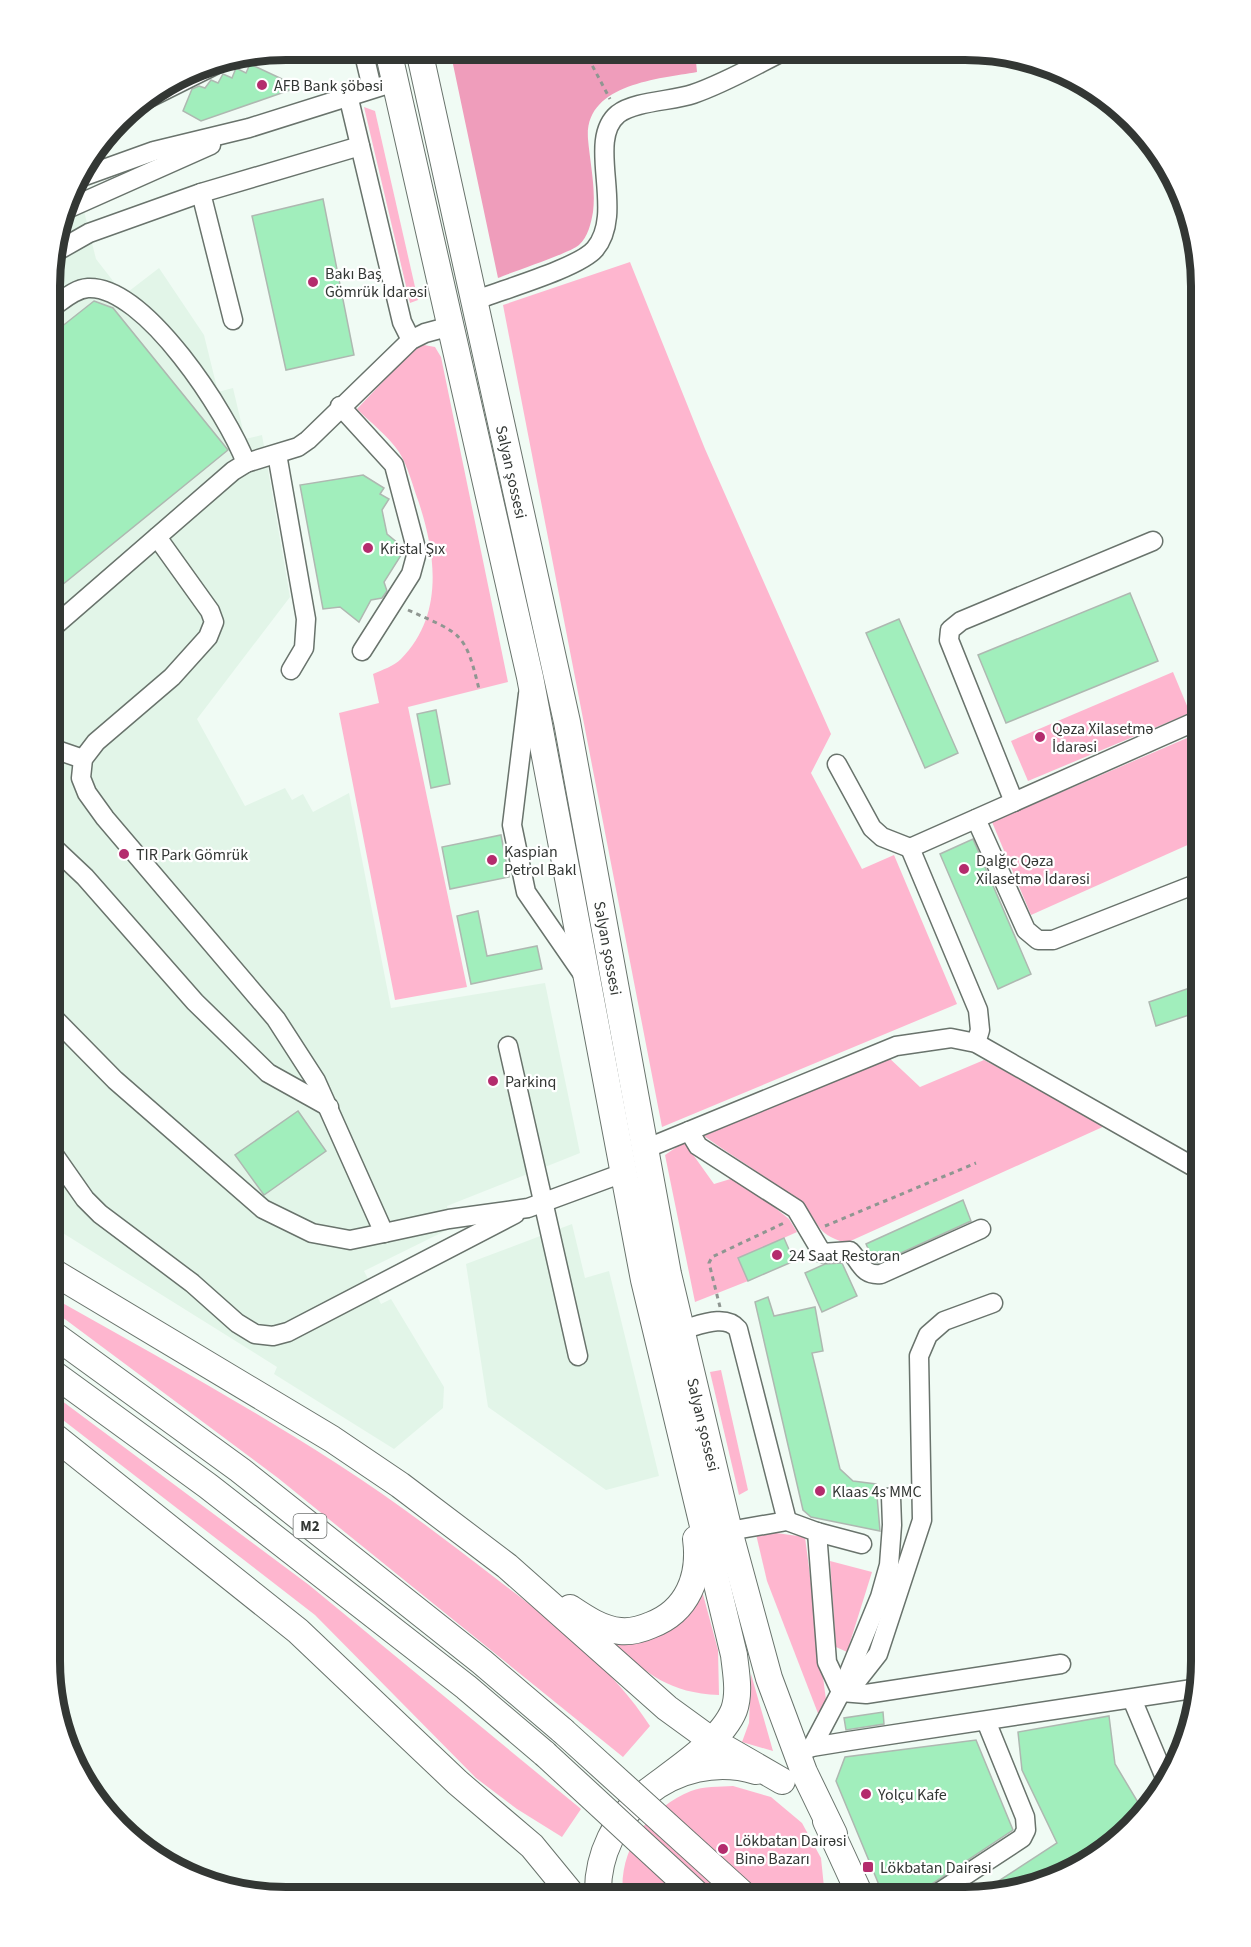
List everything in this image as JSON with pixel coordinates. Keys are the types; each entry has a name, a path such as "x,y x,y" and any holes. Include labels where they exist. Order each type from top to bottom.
{"highway":[{"name":"Salyan şossesi","path":"387,60 383,86 451,326 530,677 644,1280 681,1438"},
{"name":"Salyan şossesi","path":"421,60 567,722 645,1149 681,1330 729,1531 769,1678 804,1751 838,1844"},
{"path":"60,1276 332,1439 400,1485 507,1566 604,1628 622,1632 643,1628 664,1620 681,1606 692,1589 697,1548 681,1438"},
{"name":"M2","path":"60,1339 240,1470 482,1662 563,1731 735,1887"},
{"name":"M2","path":"60,1378 208,1486 466,1687 545,1754 689,1887"},
{"path":"598,1887 599,1874 607,1845 621,1818 642,1796 711,1740 726,1725 734,1709 737,1677 728,1629 681,1438"},
{"path":"60,1441 298,1631 457,1782 532,1846 566,1887"},
{"path":"507,1566 658,1701 711,1740 782,1781 812,1804 838,1844 857,1887"},
{"path":"642,1796 683,1773 716,1766 750,1769 782,1781"},
{"path":"838,1844 845,1887"}],"lane":[{"path":"89,174 154,151 249,128 348,95 383,86 369,60"},
{"path":"474,300 578,261 595,250 605,233 609,207 605,149 608,130 618,114 630,108 691,94 727,81 767,60"},
{"path":"348,95 402,322 411,340"},
{"path":"75,206 249,128"},
{"path":"63,248 89,233 201,194 360,146"},
{"path":"201,194 233,320"},
{"path":"60,302 87,288 102,291 125,301 146,317 179,353 237,439 246,463"},
{"path":"60,621 246,463 298,447 411,340 425,333 451,326"},
{"path":"340,406 388,457 397,475 417,552 411,574 362,651"},
{"path":"277,454 306,619 304,648 291,670"},
{"path":"157,537 210,611 214,622 208,637 172,677 96,742 83,759 81,778 87,793 105,818 276,1019 316,1081 384,1233"},
{"path":"1014,802 949,640 950,630 961,621 1153,542"},
{"path":"530,677 512,810 512,825 526,892 588,981"},
{"path":"837,764 872,828 882,837 910,848 1191,723"},
{"path":"60,751 83,759"},
{"path":"976,819 1026,930 1038,940 1053,940 1191,886"},
{"path":"910,848 978,1010 980,1030 976,1043"},
{"path":"60,853 85,877 195,1002 268,1073 329,1107"},
{"path":"60,1024 115,1080 263,1209 312,1233 350,1240 448,1219 535,1205"},
{"path":"645,1149 896,1046 951,1038 976,1043 1191,1164"},
{"path":"508,1046 535,1205 578,1356"},
{"path":"688,1131 698,1146 788,1203 800,1215 822,1253 850,1251 861,1267 873,1275 881,1274 981,1229"},
{"path":"60,1163 85,1199 100,1214 192,1283 237,1323 255,1334 273,1336 288,1332 535,1205 623,1173"},
{"path":"841,1692 856,1682 878,1654 922,1520 918,1378 923,1346 928,1335 944,1321 993,1303"},
{"path":"681,1330 724,1320 733,1323 742,1340 787,1521"},
{"path":"804,1751 841,1692 880,1597 889,1565 892,1525 891,1497"},
{"path":"729,1531 787,1521 862,1544"},
{"path":"817,1532 827,1662 841,1692"},
{"path":"841,1692 866,1694 1060,1664"},
{"path":"804,1751 986,1721 1189,1692"},
{"path":"1132,1699 1162,1771"},
{"path":"948,1887 1022,1839 1026,1830 1025,1817 986,1721"}],"path":[{"path":"589,60 618,114"},
{"path":"393,603 456,633 471,656 479,689"},
{"path":"809,1233 976,1163"},
{"path":"724,1320 710,1263 712,1257 800,1215"}],"shaded area":[{"path":"452,60 696,60 697,72 644,82 626,88 610,95 598,106 590,121 588,139 594,203 589,230 585,238 579,245 565,253 498,278"},
{"path":"364,107 375,111 418,300 410,303"},
{"path":"80,194 96,259 124,295 159,268 204,335 218,392 233,388 245,439 262,435 290,597 197,719 245,806 285,788 292,800 303,794 313,812 349,793 391,1008 545,983 580,1153 447,1206 449,1229 364,1271 381,1304 391,1299 444,1387 443,1408 394,1449 274,1374 277,1367 60,1231 60,271 64,242"},
{"path":"630,262 705,449 831,734 811,773 862,869 894,855 957,1004 662,1127 503,305"},
{"path":"424,345 435,347 441,357 508,682 408,707 467,987 395,1000 339,713 379,703 373,674 401,659 415,642 430,604 432,564 429,543 408,470 395,446 357,409 413,350"},
{"path":"1173,672 1190,713 1028,781 1011,741"},
{"path":"1191,736 1191,843 1031,915 992,822"},
{"path":"887,1056 920,1087 984,1060 1107,1125 846,1243 827,1235 799,1202 704,1136"},
{"path":"684,1142 714,1184 737,1177 789,1219 797,1232 739,1258 748,1281 695,1302 665,1155"},
{"path":"572,1224 585,1278 609,1271 659,1476 606,1490 488,1407 466,1264"},
{"path":"60,1302 266,1419 396,1504 579,1645 617,1683 650,1726 623,1757 278,1478 60,1315"},
{"path":"721,1370 748,1490 739,1495 710,1372"},
{"path":"60,1399 309,1585 581,1809 562,1837 517,1809 476,1778 315,1615 60,1418"},
{"path":"755,1530 805,1537 826,1700 819,1716 767,1581"},
{"path":"830,1561 872,1572 847,1652 836,1647"},
{"path":"701,1587 718,1650 719,1695 686,1690 660,1680 612,1643 642,1641"},
{"path":"751,1674 773,1751 742,1742 749,1723"},
{"name":"Lökbatan Dairəsi Binə Bazarı","path":"733,1786 771,1797 802,1823 821,1858 824,1887 623,1887 625,1863 631,1847 649,1820 676,1799 696,1789"}],"building":[{"path":"250,64 299,87 201,121 183,111 192,89 199,86 205,88 211,80 218,83 223,74 232,78 236,68 246,73"},
{"path":"323,199 354,355 286,370 252,216"},
{"path":"94,301 113,308 228,450 60,587 60,328"},
{"path":"363,475 384,488 380,494 389,499 382,510 387,534 405,549 384,582 387,591 382,598 371,600 359,622 340,607 323,609 300,485"},
{"path":"1130,593 1158,661 1006,723 978,655"},
{"path":"899,619 958,753 925,768 866,633"},
{"path":"436,710 450,784 431,788 417,714"},
{"path":"501,835 509,877 450,889 442,847"},
{"path":"973,839 1031,974 998,989 940,854"},
{"path":"478,911 487,956 537,946 542,969 471,984 457,916"},
{"path":"1191,987 1191,1014 1156,1026 1149,1002"},
{"path":"298,1111 326,1151 264,1195 235,1155"},
{"path":"963,1200 971,1221 879,1263 874,1262 866,1244"},
{"path":"784,1238 794,1261 748,1281 738,1258"},
{"path":"842,1263 857,1296 822,1312 805,1273 825,1264"},
{"path":"768,1297 774,1316 815,1307 823,1351 812,1353 840,1469 853,1481 876,1484 880,1531 811,1517 803,1510 755,1302"},
{"path":"883,1712 884,1724 846,1730 844,1718"},
{"path":"1109,1716 1115,1764 1139,1805 1114,1831 1078,1857 1038,1875 992,1885 1057,1843 1022,1770 1018,1732"},
{"path":"976,1740 1013,1830 927,1887 880,1887 836,1781 845,1757"}],"place":[{"name":"AFB Bank şöbəsi","path":"262,85"},
{"name":"Bakı Baş Gömrük İdarəsi","path":"313,282"},
{"name":"Kristal Şıx","path":"368,548"},
{"name":"Qəza Xilasetmə İdarəsi","path":"1040,737"},
{"name":"TIR Park Gömrük","path":"124,854"},
{"name":"Kaspian Petrol Bakl","path":"492,860"},
{"name":"Dalğıc Qəza Xilasetmə İdarəsi","path":"964,869"},
{"name":"Parkinq","path":"493,1081"},
{"name":"24 Saat Restoran","path":"777,1255"},
{"name":"Klaas 4s MMC","path":"820,1491"},
{"name":"Yolçu Kafe","path":"866,1794"},
{"name":"Lökbatan Dairəsi Binə Bazarı","path":"723,1849"},
{"name":"Lökbatan Dairəsi","path":"868,1867"}]}
